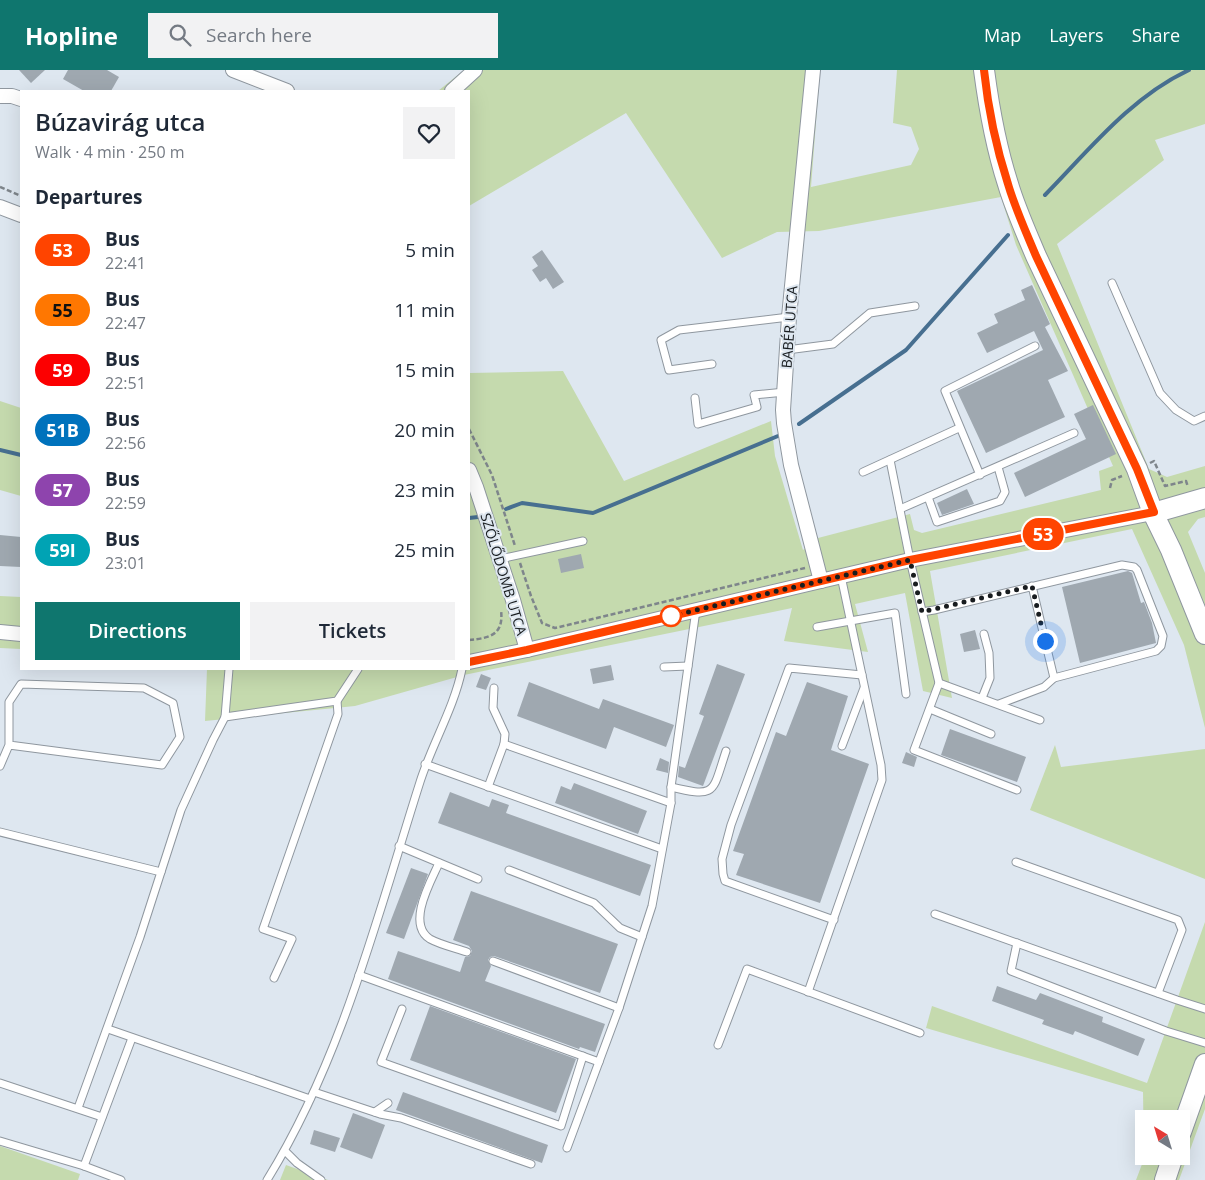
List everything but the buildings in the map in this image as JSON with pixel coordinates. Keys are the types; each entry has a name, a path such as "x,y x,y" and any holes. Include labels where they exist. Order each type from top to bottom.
{"main road":[{"path":"984,70 994,130 1008,184 1021,220 1036,256 1137,469 1205,634"},
{"path":"1154,512 1205,498"},
{"path":"1189,1110 1205,1064"},
{"path":"1165,1180 1170,1165"}],"street":[{"path":"233,70 284,90"},
{"path":"453,90 475,70"},
{"name":"BABÉR UTCA","path":"813,70 789,316 784,423 791,464 820,580"},
{"path":"0,96 12,96 20,99"},
{"path":"0,206 20,215"},
{"name":"SZŐLŐDOMB UTCA","path":"470,472 500,559 527,650"},
{"path":"470,662 910,560 1154,512"},
{"path":"0,632 20,634"}],"lane":[{"path":"1112,283 1160,393 1176,410 1194,421 1205,416"},
{"path":"787,350 833,344 870,313 915,306"},
{"path":"712,364 669,370 662,340 679,330 789,316"},
{"path":"980,475 945,391 1035,346"},
{"path":"695,398 698,424 756,407 754,395 784,392"},
{"path":"863,472 959,428"},
{"path":"900,508 1074,433"},
{"path":"890,460 910,560 939,682 914,750 1017,790"},
{"path":"928,497 937,522 1000,501 1006,492 998,467"},
{"path":"500,559 583,541"},
{"path":"922,612 1122,566 1134,567 1137,570 1163,636 1161,646 1156,651 1054,678 1044,687 999,704"},
{"path":"808,992 882,780 881,765 841,576"},
{"path":"1032,586 1054,678"},
{"path":"567,1148 619,1008 652,906 671,803 670,787 696,610"},
{"path":"817,627 895,613 906,694"},
{"path":"982,698 990,678 989,653 984,634"},
{"path":"664,667 688,666"},
{"path":"834,920 725,881 722,874 722,859 731,825 789,668 862,675"},
{"path":"78,1108 140,937 181,810 213,740 226,718 229,670"},
{"path":"274,978 292,939 263,929 338,714 337,701 357,670"},
{"path":"267,1180 284,1152 314,1092 349,1004 425,764 459,685 462,670"},
{"path":"939,682 1040,720"},
{"path":"0,766 9,744 9,702 21,684 144,688 173,703 180,737 162,765 9,744"},
{"path":"842,746 864,687"},
{"path":"488,787 504,744 504,729 498,721 493,708 494,688"},
{"path":"226,718 337,701"},
{"path":"930,709 991,734"},
{"path":"504,744 671,803"},
{"path":"670,787 694,793 709,791 715,784 726,751"},
{"path":"425,764 662,849"},
{"path":"0,832 161,872"},
{"path":"399,846 478,880"},
{"path":"1016,862 1178,920 1182,930 1158,993"},
{"path":"439,863 421,902 421,926 424,934 431,940 467,952"},
{"path":"510,870 594,903 620,928 642,937"},
{"path":"935,914 1205,1008"},
{"path":"1017,943 1011,972 1166,1031 1205,1043"},
{"path":"492,961 619,1008"},
{"path":"718,1045 747,969 920,1033"},
{"path":"359,975 599,1062"},
{"path":"402,1009 382,1062 561,1126 583,1056"},
{"path":"108,1029 310,1099"},
{"path":"84,1166 132,1038"},
{"path":"0,1083 102,1117"},
{"path":"314,1092 375,1112 401,1118 531,1164"},
{"path":"375,1112 388,1103"},
{"path":"0,1140 84,1166 120,1180"},
{"path":"284,1152 297,1164 321,1180"}],"path":[{"path":"0,187 20,196"},
{"path":"470,431 492,474 530,596 542,623 555,628 817,565"},
{"path":"470,640 488,639 496,633 503,622 501,604"}],"green space":[{"path":"464,70 820,70 811,187 911,165 919,149 911,127 893,123 897,70 1205,70 1205,124 1155,140 1164,160 1057,244 1149,469 1167,477 1205,466 1205,517 1198,519 1188,532 1205,573 1205,728 1184,645 1132,529 930,571 952,698 923,691 905,593 855,604 868,652 784,641 792,608 464,675 355,706 205,721 207,670 470,670 470,373 563,371 624,481 771,421 775,456 803,550 818,538 910,514 914,530 922,533 1101,490 1099,471 1113,466 1016,245 1001,197 819,231 777,232 722,258 626,113 470,205 470,90 439,90"},
{"path":"0,401 20,408 20,496 0,490"},
{"path":"0,596 20,597 20,649 0,648"},
{"path":"1055,745 1061,767 1205,749 1205,879 1030,810"},
{"path":"1205,922 1205,1109 1190,1150 1190,1110 1143,1110 1143,1092 926,1028 932,1006 1147,1083"},
{"path":"0,1146 80,1174 78,1180 0,1180"},
{"path":"286,1165 328,1180 280,1180"},
{"path":"1142,1165 1184,1165 1179,1180 1136,1180"}],"waterway":[{"path":"1045,195 1130,110 1168,81 1189,70"},
{"path":"799,424 906,350 1008,235"},
{"path":"506,509 522,503 593,513 778,436"},
{"path":"0,450 20,455"},
{"path":"470,518 478,517"}],"bus line":[{"name":"53","path":"470,662 910,560 1154,512 1137,469 1036,256 1021,220 1008,184 992,122 984,70"}],"route":[{"path":"671,616 910,560 922,612 1032,586 1045,641"}]}
